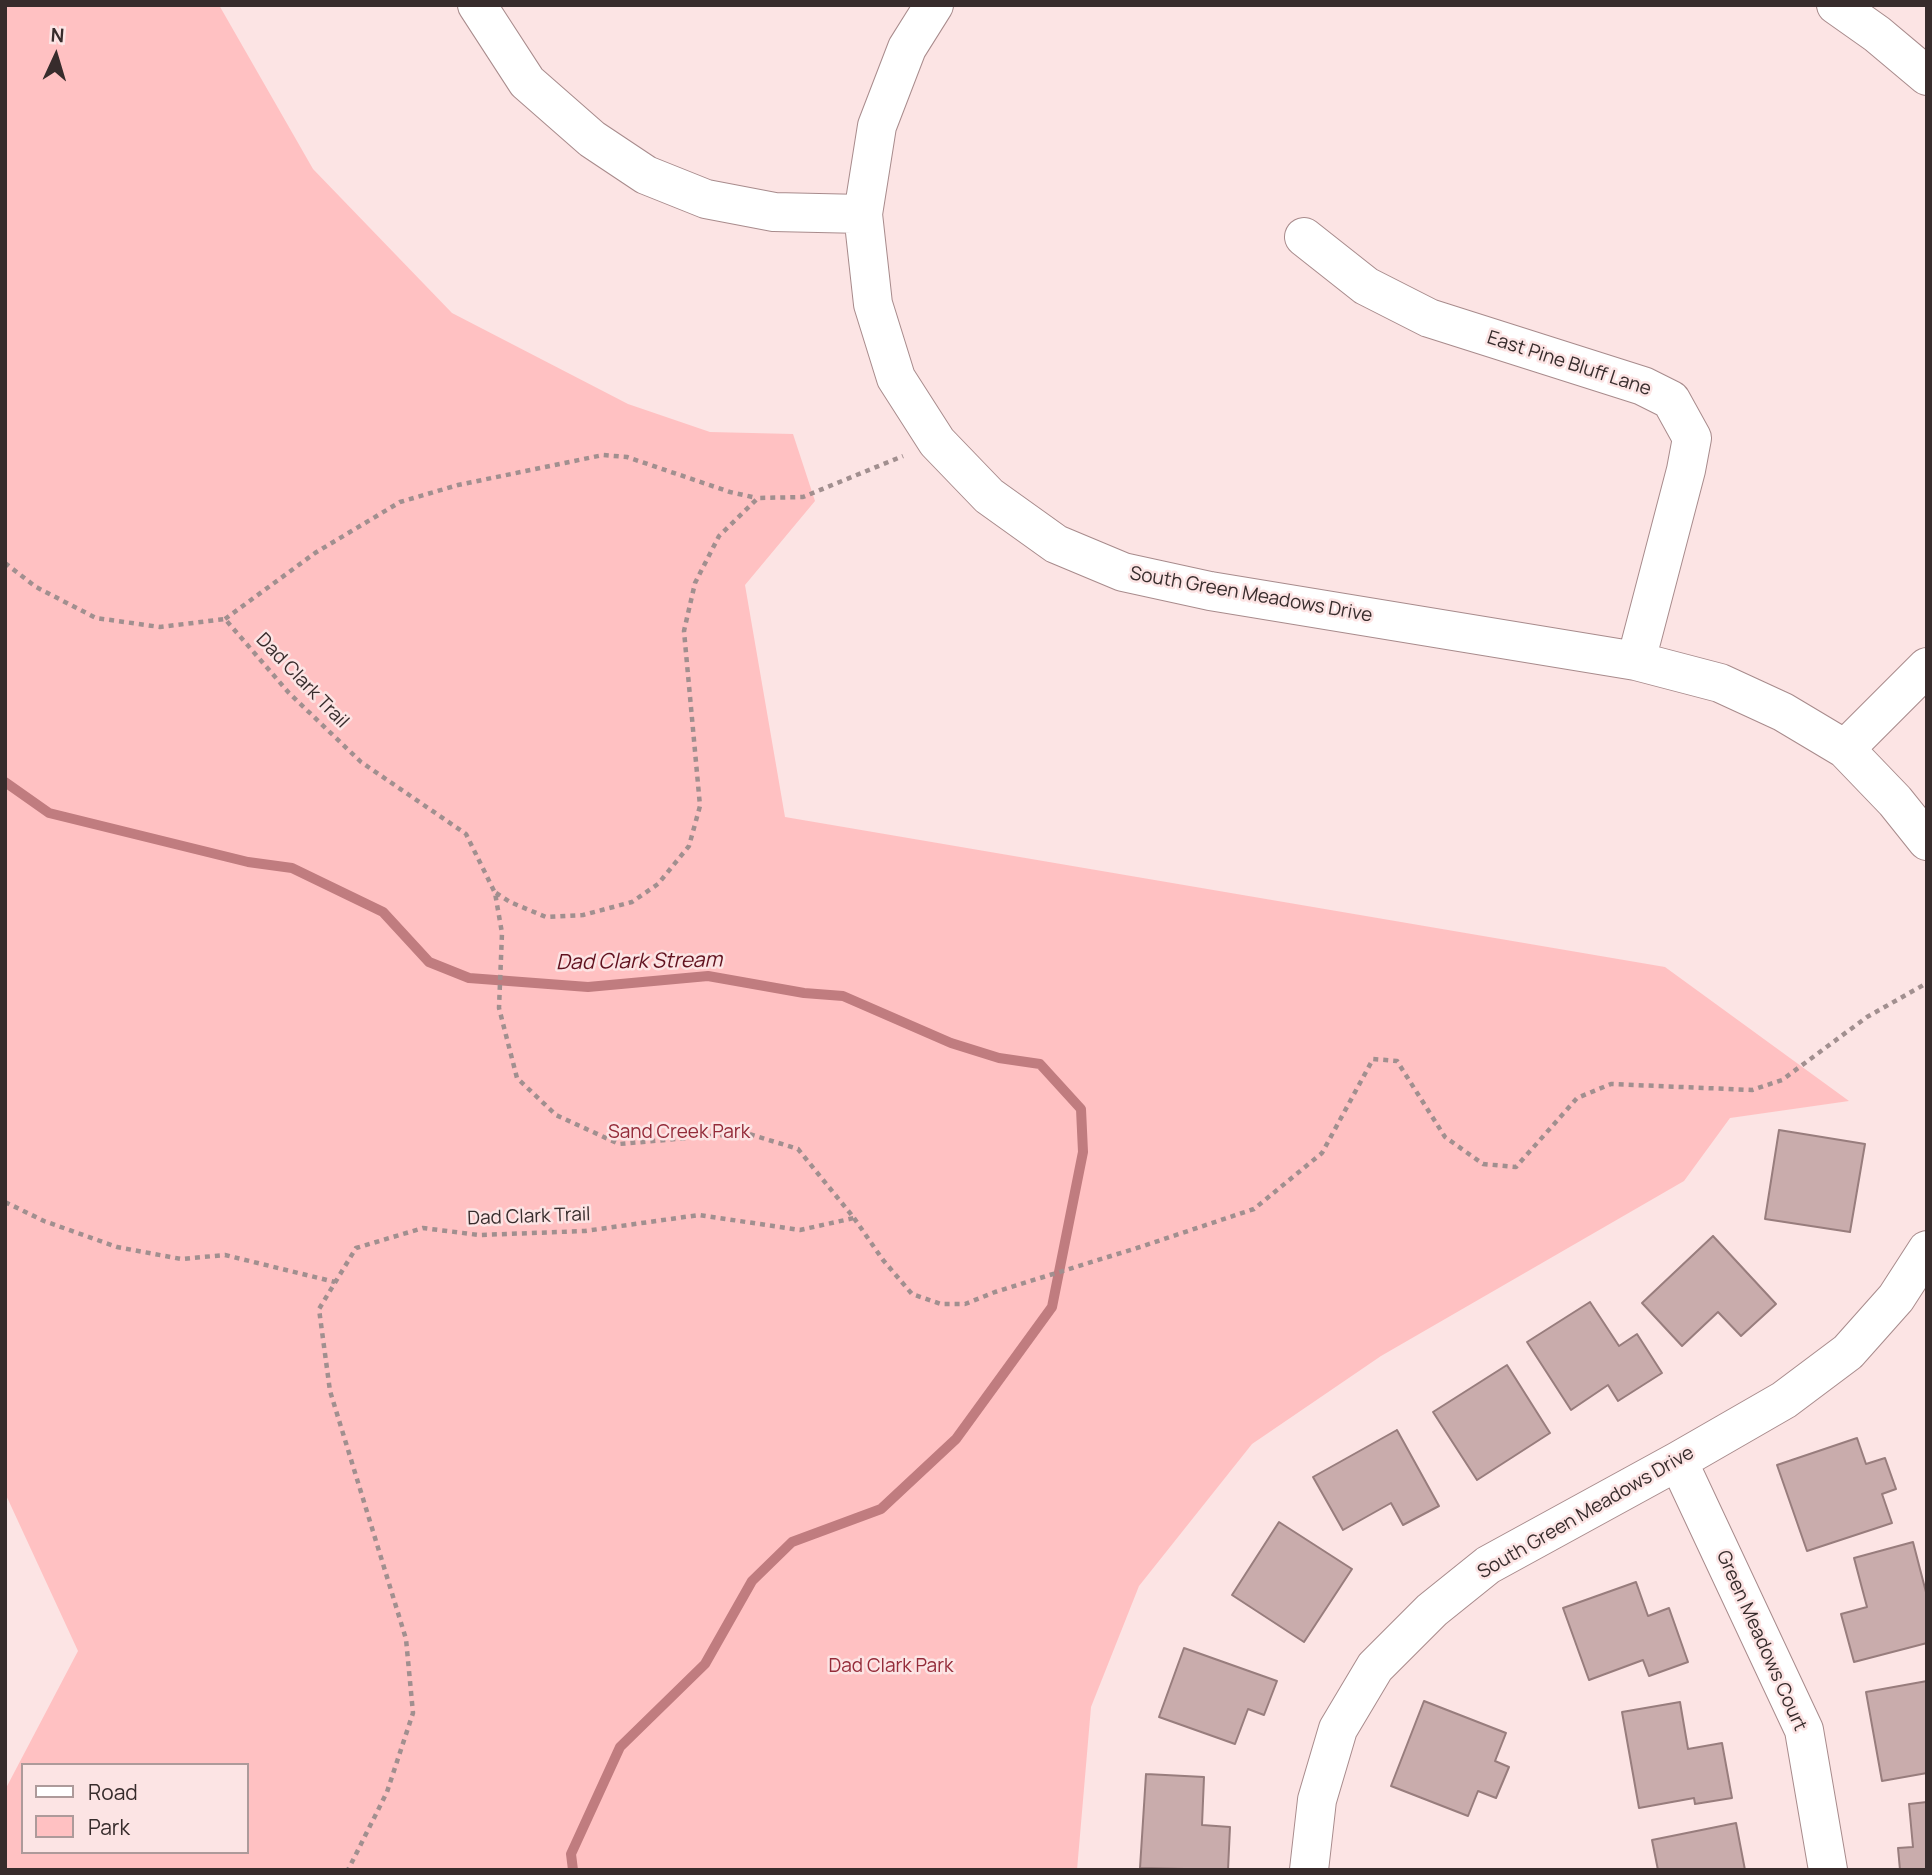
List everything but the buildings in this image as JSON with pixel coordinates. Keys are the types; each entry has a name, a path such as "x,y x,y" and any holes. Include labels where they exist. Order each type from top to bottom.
{"street":[{"path":"477,5 527,82 592,139 646,175 706,200 760,210 863,214"},
{"name":"South Green Meadows Drive","path":"934,5 907,48 877,127 863,214 873,304 896,379 937,442 989,496 1056,544 1123,572 1210,591 1636,661 1720,683 1783,712 1845,749 1895,801 1927,841"},
{"path":"1836,5 1877,34 1927,76"},
{"name":"East Pine Bluff Lane","path":"1304,237 1366,286 1429,318 1643,386 1671,400 1692,438 1636,661"},
{"path":"1845,749 1927,667"},
{"name":"South Green Meadows Drive","path":"1309,1870 1317,1800 1338,1729 1375,1667 1432,1610 1488,1565 1784,1400 1848,1352 1896,1298 1927,1250"},
{"name":"Green Meadows Court","path":"1678,1461 1804,1730 1828,1870"}],"path":[{"path":"5,563 36,587 96,618 160,627 225,619 316,552 381,512 400,502 458,485 603,455 626,457 730,492 758,498 803,497 937,442"},
{"path":"495,893 546,916 583,915 632,902 658,884 689,846 700,806 684,631 695,583 719,536 758,498"},
{"name":"Dad Clark Trail","path":"225,619 289,692 361,762 466,834 495,893 502,933 500,1007 517,1078 556,1115 619,1144 746,1133 798,1149 854,1218 800,1230 699,1215 585,1231 479,1235 423,1228 356,1248 319,1309 330,1391 406,1639 413,1713 387,1791 348,1870"},
{"path":"854,1218 883,1260 912,1294 941,1304 965,1304 1254,1209 1322,1153 1373,1059 1397,1061 1445,1137 1483,1164 1516,1167 1577,1098 1611,1084 1752,1090 1782,1080 1867,1017 1927,983"},
{"path":"5,1202 44,1222 117,1247 181,1259 225,1255 335,1282"}],"green space":[{"path":"5,5 219,5 313,169 452,313 628,404 710,432 793,434 815,501 745,585 785,817 1665,967 1849,1101 1730,1118 1684,1181 1381,1356 1252,1444 1139,1586 1091,1707 1077,1870 5,1870 5,1790 78,1651 5,1493"}],"waterway":[{"name":"Dad Clark Stream","path":"5,782 49,813 248,862 292,868 383,912 429,962 469,978 588,987 708,976 804,993 843,996 951,1043 999,1058 1040,1064 1081,1109 1083,1152 1052,1307 956,1439 881,1509 792,1542 752,1581 705,1664 620,1747 571,1854 573,1870"}],"park label":[{"name":"Sand Creek Park","path":"679,1133"},
{"name":"Dad Clark Park","path":"891,1667"}]}
